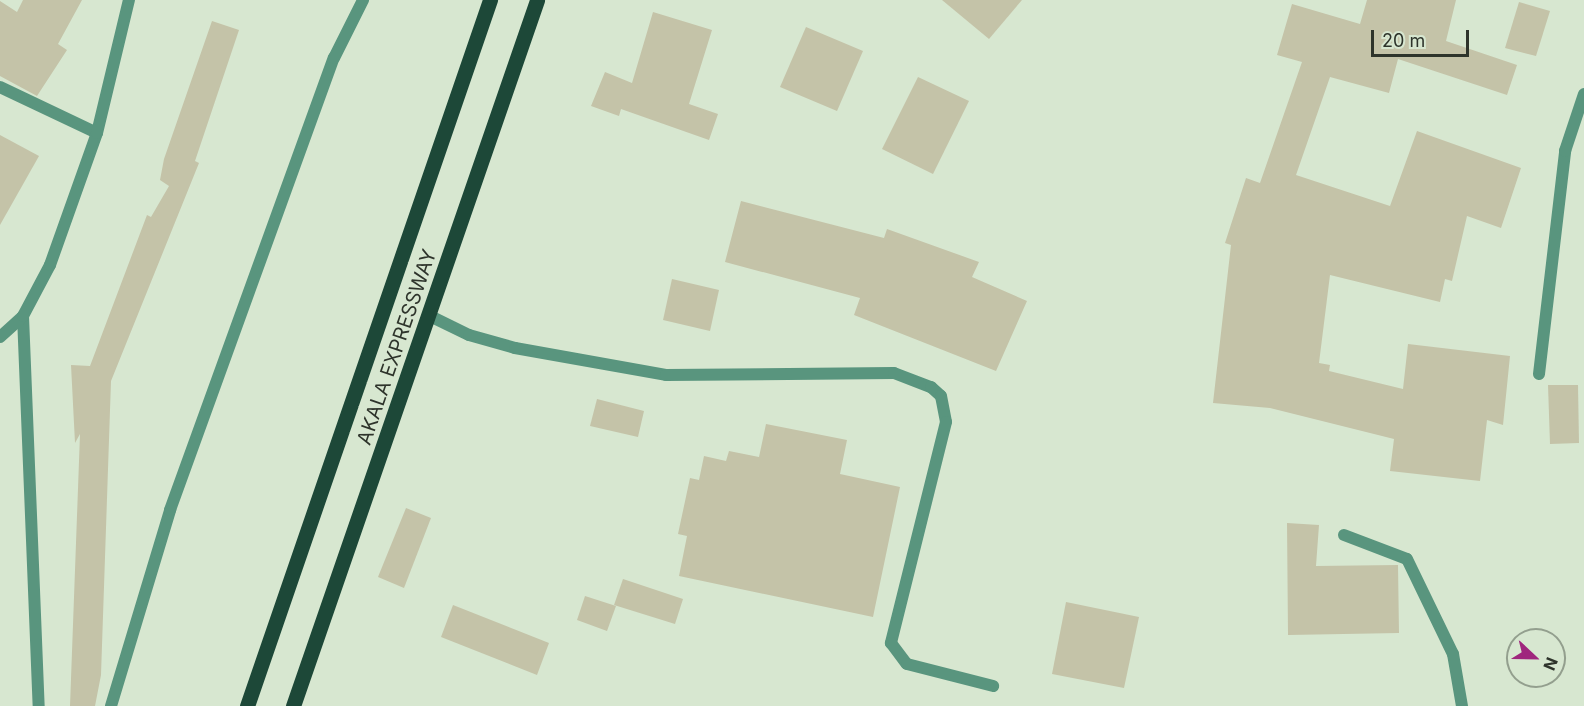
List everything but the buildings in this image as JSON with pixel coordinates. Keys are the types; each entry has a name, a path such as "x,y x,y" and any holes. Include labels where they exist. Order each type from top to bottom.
{"main road":[{"name":"AKALA EXPRESSWAY","path":"247,706 490,0"},
{"name":"AKALA EXPRESSWAY","path":"293,706 430,316 537,0"}],"street":[{"path":"0,337 23,316 50,265 97,133 129,0"},
{"path":"111,706 171,510 334,58 363,0"},
{"path":"0,87 97,133"},
{"path":"1539,374 1565,151 1584,94"},
{"path":"23,316 39,706"},
{"path":"430,316 469,335 515,348 666,375 894,373 931,387 941,396 946,422 891,643 907,664 993,686"},
{"path":"1344,535 1407,559 1453,654 1461,706"}]}
